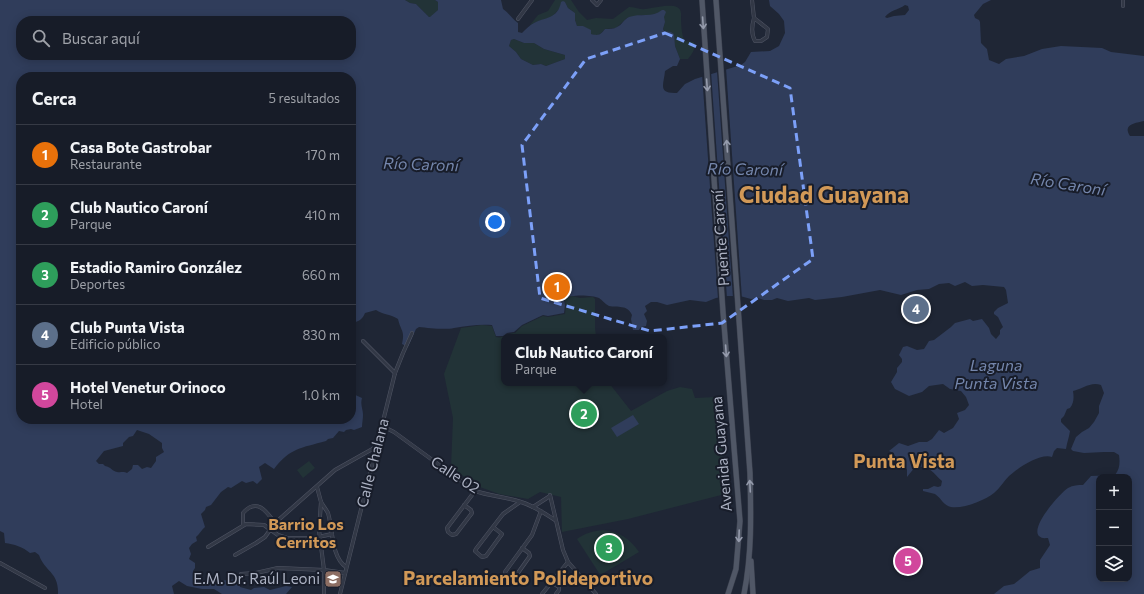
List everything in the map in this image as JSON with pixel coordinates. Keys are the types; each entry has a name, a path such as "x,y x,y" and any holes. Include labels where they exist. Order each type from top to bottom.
{"main road":[{"name":"Puente Caroní","path":"702,0 723,312"},
{"name":"Puente Caroní","path":"716,0 738,311"},
{"name":"Avenida Guayana","path":"738,311 752,519 750,551 744,594"},
{"name":"Avenida Guayana","path":"723,312 740,521 736,569 728,594"},
{"path":"750,551 753,594"}],"street":[{"path":"518,19 532,0"},
{"path":"592,0 597,5 601,0"},
{"path":"752,0 754,18 752,27 754,38 755,41 761,41 767,35 768,30 754,18"},
{"path":"1123,0 1123,6"},
{"name":"Calle Chalana","path":"340,594 376,447 396,373 412,334"},
{"path":"363,341 396,373"},
{"name":"Calle 02","path":"382,426 394,432 475,491 520,502 541,511 555,520"},
{"path":"235,555 265,537 275,523 335,470 376,447"},
{"path":"317,487 321,502 327,512 339,559 346,567"},
{"path":"464,505 471,510 472,513 456,534 452,535 448,532 447,528 464,505 475,491"},
{"path":"533,507 550,496 563,550 568,562 596,594"},
{"path":"321,502 320,537 324,570 324,594"},
{"path":"493,527 502,534 486,556 482,557 475,551 476,549 503,514 520,502"},
{"path":"243,525 244,513 251,507 256,506 263,508 275,523"},
{"path":"522,548 529,553 530,556 515,578 511,579 506,576 505,572 522,548 532,535 541,511"},
{"path":"208,547 243,525 252,523 264,525 282,537 287,538 320,537 332,534"},
{"path":"542,594 568,562"},
{"path":"0,563 44,588"},
{"path":"241,574 256,573 278,568 324,570 344,574"},
{"path":"551,582 559,587 556,594"}],"highlighted area":[{"path":"665,33 790,88 813,259 722,323 650,331 540,298 522,145 586,59"}],"shaded area":[{"path":"405,0 435,0 438,2 438,10 431,17 429,17 416,4"},
{"path":"555,0 571,0 579,12 587,20 596,18 613,19 629,7 643,9 666,6 676,7 680,9 681,13 684,39 685,41 694,42 694,49 688,59 680,59 674,40 663,29 665,22 658,13 647,16 642,15 627,18 616,28 605,29 599,34 594,35 583,26 577,26 575,13 568,8 565,2 552,17 530,25 538,15 548,11"},
{"path":"514,39 524,43 534,43 544,49 565,55 565,59 546,66 541,64 533,65 521,59 509,46 511,40"},
{"path":"567,297 593,297 595,299 596,334 510,334 515,333 522,326 543,316 548,317 565,314 566,305 564,299"},
{"path":"482,325 492,326 496,337 501,337 501,386 611,386 631,411 667,391 680,387 692,389 695,398 716,397 717,432 721,432 725,494 628,519 562,532 561,497 540,492 528,499 499,494 477,486 451,467 453,418 444,374 461,328"},
{"path":"309,461 315,468 303,478 297,470"},
{"path":"603,530 624,536 639,552 602,574 599,573 577,539 583,535"}],"water":[{"path":"0,0 405,0 416,4 430,17 438,10 438,2 435,0 501,0 503,9 518,23 518,32 522,33 532,24 554,15 563,1 568,8 575,13 577,26 583,26 591,30 591,34 596,35 600,34 605,29 616,28 629,17 637,15 650,15 664,10 666,12 663,29 664,31 674,34 675,46 680,59 677,66 673,66 665,71 663,87 664,90 671,93 677,93 685,84 695,79 741,65 745,62 751,52 770,51 779,46 785,33 784,21 770,6 769,0 991,0 983,4 974,15 980,22 981,43 987,49 989,60 999,64 1006,59 1024,56 1042,49 1061,46 1102,48 1111,52 1144,56 1144,121 1131,125 1128,132 1130,136 1144,136 1144,594 994,594 1004,586 1014,584 1030,571 1040,568 1040,560 1050,545 1048,538 1042,538 1037,532 1042,518 1064,491 1076,485 1083,485 1091,476 1096,476 1096,582 1132,582 1132,474 1116,474 1119,468 1119,455 1114,452 1084,453 1073,451 1071,449 1076,437 1089,428 1099,413 1099,406 1104,393 1101,385 1094,384 1073,391 1074,398 1072,404 1061,419 1061,422 1070,431 1066,449 1057,448 1052,457 1041,457 1023,465 1009,476 994,493 980,501 962,507 951,507 944,504 935,494 923,491 923,489 941,486 942,481 930,470 924,467 915,467 907,477 907,469 894,460 895,456 889,451 899,443 908,446 919,442 927,442 932,439 939,430 944,433 953,428 959,419 957,413 965,410 969,405 966,397 961,391 950,389 943,384 929,386 922,392 909,396 895,389 891,382 897,372 897,368 902,362 899,355 903,347 907,346 917,350 924,349 929,341 934,340 955,323 970,319 973,321 982,319 989,328 991,334 996,339 1003,327 994,312 998,308 1008,303 1006,290 1004,287 983,285 972,286 965,282 955,286 949,283 939,284 929,289 917,290 901,295 880,290 815,300 809,298 788,301 777,298 772,300 764,300 740,296 725,296 706,302 690,300 667,305 651,302 645,306 647,311 644,314 647,321 646,326 641,327 639,330 633,330 631,319 632,315 628,309 609,306 596,297 571,296 564,299 564,313 548,316 543,315 522,325 514,332 496,336 492,325 478,325 446,329 419,327 416,329 408,347 402,344 402,331 398,319 393,316 376,310 365,313 362,319 356,322 356,72 16,72 16,424 356,424 356,395 362,398 361,403 363,415 362,427 354,430 346,430 344,432 339,431 333,438 303,447 285,457 274,469 265,463 259,467 262,479 257,484 253,481 246,483 242,481 231,488 228,487 221,492 211,505 206,507 201,514 205,527 196,537 197,541 189,548 191,554 189,559 195,563 195,568 193,571 195,579 207,581 218,579 219,581 238,579 240,587 251,590 254,588 264,587 270,590 286,586 292,587 286,594 222,594 214,589 202,589 187,586 179,581 172,586 174,594 58,594 58,587 54,576 39,555 35,552 30,553 18,546 5,543 4,533 0,531","holes":["905,5 908,6 909,10 905,15 885,17 889,13","514,39 524,43 534,43 544,49 565,55 565,59 546,66 541,64 533,65 521,59 509,46 511,40","137,430 149,434 162,443 164,452 156,457 156,461 151,468 147,467 142,469 138,465 133,465 132,469 127,473 118,472 103,464 99,464 96,461 104,451 123,446 123,443 129,437 133,436"]},
{"path":"633,415 639,424 617,437 611,428"}],"pier":[{"path":"726,68 742,299 733,298 717,71"},
{"path":"711,72 727,298 718,299 702,74"}],"place":[{"name":"Casa Bote Gastrobar","path":"557,287"},
{"name":"Club Punta Vista","path":"916,309"},
{"name":"Club Nautico Caroní","path":"584,414"},
{"name":"Estadio Ramiro González","path":"609,548"},
{"name":"Hotel Venetur Orinoco","path":"908,561"},
{"name":"E.M. Dr. Raúl Leoni","path":"333,579"}],"district":[{"name":"Ciudad Guayana","path":"824,195"},
{"name":"Punta Vista","path":"904,461"},
{"name":"Barrio Los Cerritos","path":"306,533"},
{"name":"Parcelamiento Polideportivo","path":"528,578"}],"water label":[{"name":"Río Caroní","path":"421,164"},
{"name":"Río Caroní","path":"745,169"},
{"name":"Río Caroní","path":"1068,184"},
{"name":"Laguna Punta Vista","path":"996,374"}]}
